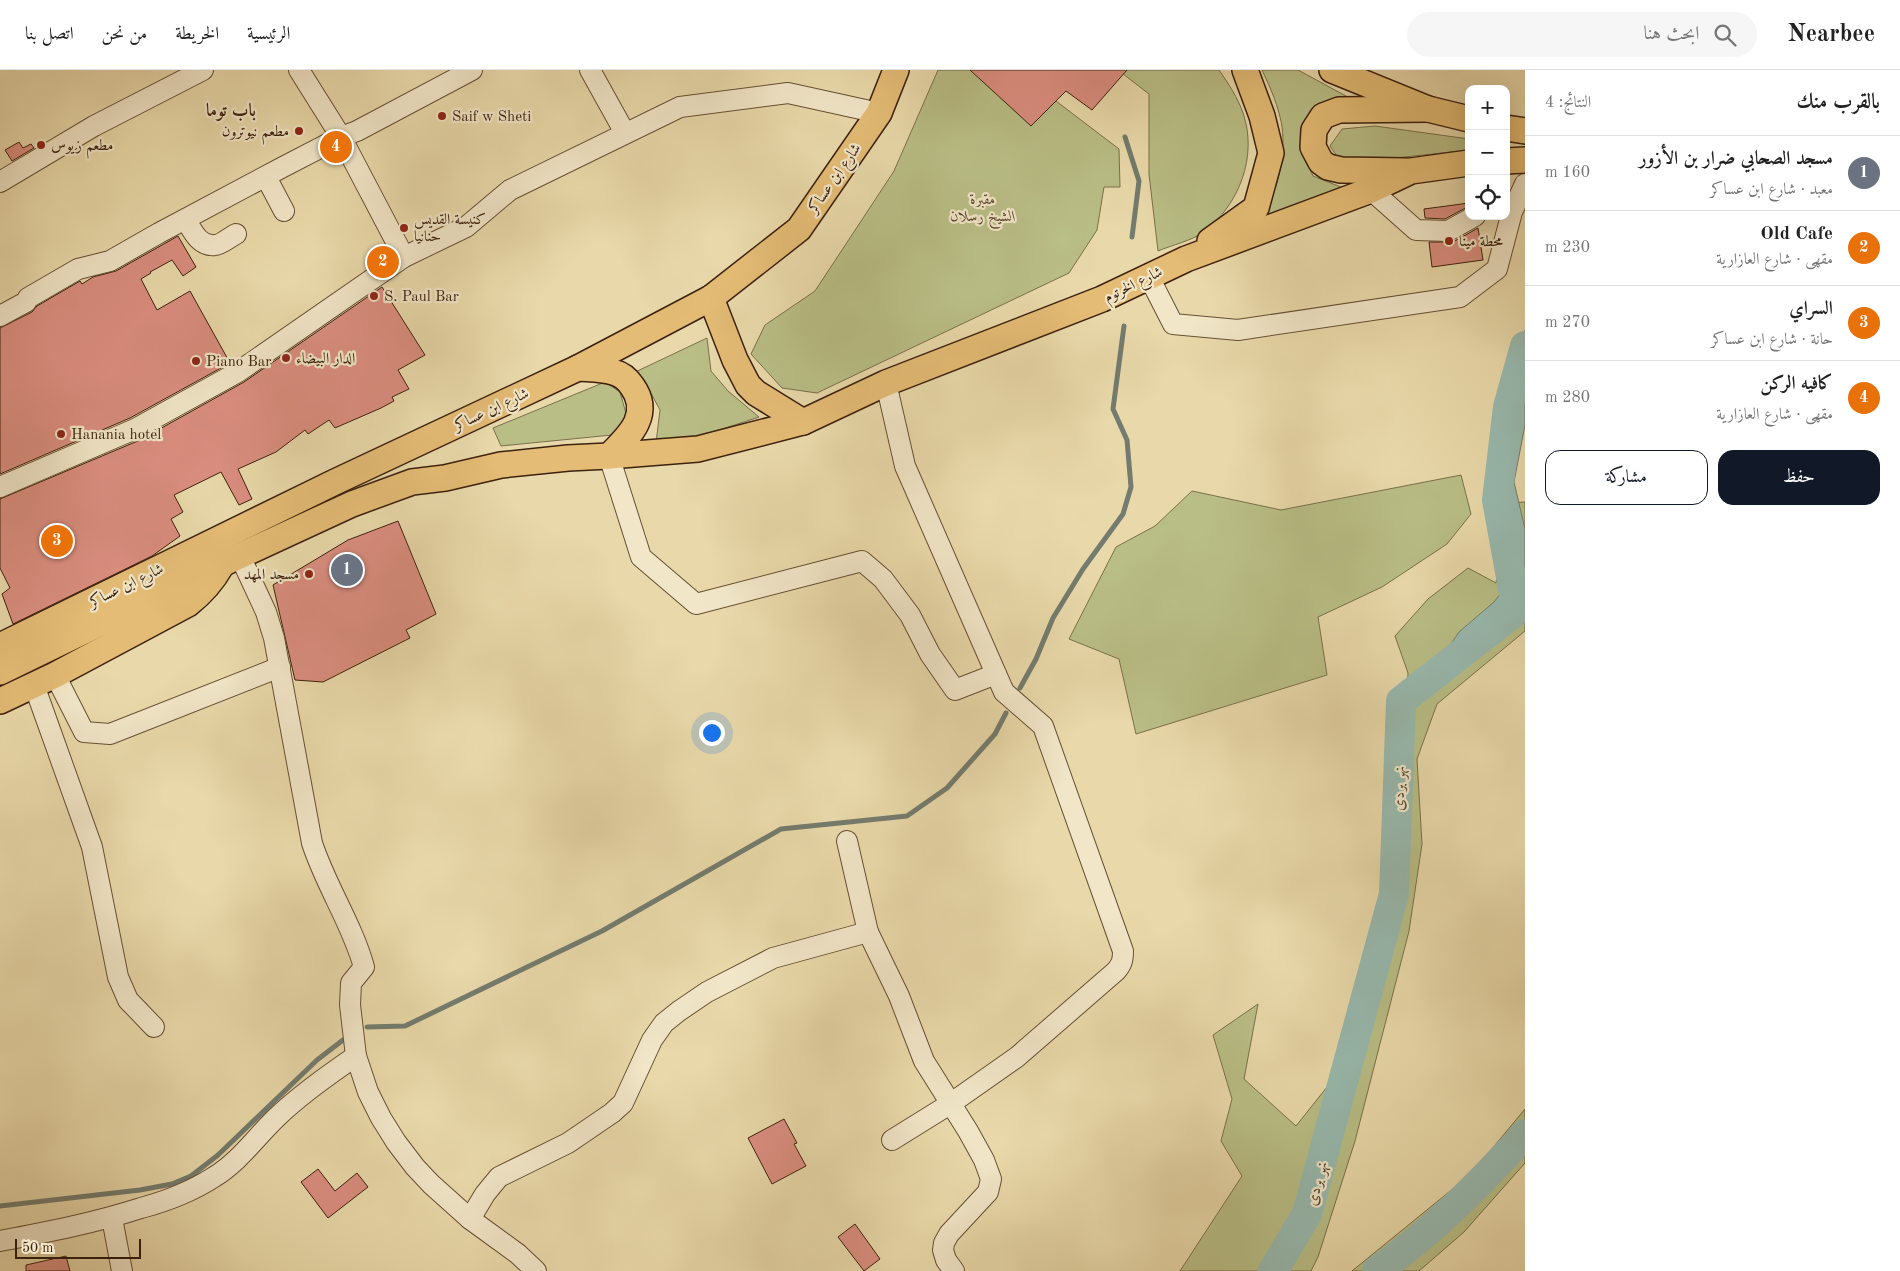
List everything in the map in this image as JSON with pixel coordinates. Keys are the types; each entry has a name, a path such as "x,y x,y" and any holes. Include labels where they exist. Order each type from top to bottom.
{"main road":[{"name":"شارع ابن عساكر","path":"0,646 335,482 578,368 711,298 799,229 879,113 896,70"},
{"path":"1186,258 1256,208 1271,153 1262,116 1245,70"},
{"path":"1332,70 1428,110 1465,118"},
{"path":"1411,171 1341,170 1328,167 1321,162 1313,147 1314,130 1323,116 1339,110 1428,110"},
{"path":"1510,129 1525,131"},
{"path":"1510,161 1525,160"},
{"name":"شارع الخرتوم","path":"803,422 886,383 1102,300 1186,258 1371,190 1411,171 1465,164"},
{"path":"711,298 735,360 748,385 756,393 803,422"},
{"path":"578,368 614,372 629,382 638,398 640,407 632,432 609,456"},
{"name":"شارع ابن عساكر","path":"0,672 231,560 352,504 412,482 445,478 501,465 568,458 698,449 803,422"},
{"path":"0,701 44,680 188,604 202,594 231,560"}],"street":[{"path":"0,182 94,126 203,70"},
{"path":"298,70 341,137 404,257"},
{"path":"0,316 78,269 110,260 341,137 357,131 472,70"},
{"path":"590,70 625,133"},
{"path":"0,487 135,429 238,372 404,257 466,227 510,190 680,107 788,93 879,113"},
{"path":"1510,173 1525,166"},
{"path":"266,177 284,211"},
{"path":"1149,276 1173,324 1238,330 1460,297 1497,269 1512,212 1525,184"},
{"path":"1371,190 1416,230 1448,231 1468,220"},
{"path":"186,220 197,238 204,243 215,245 236,234"},
{"path":"886,383 905,466 1004,692 1043,726 1123,951 1121,965 1116,971 1016,1057 950,1104 892,1140"},
{"path":"609,456 640,557 696,604 862,561 883,579 910,615 930,654 955,690 996,674"},
{"path":"231,560 266,612 280,667 312,843 319,865 354,939 364,967 351,983 350,1005 356,1056 368,1092 396,1142 415,1167 431,1184 470,1218 518,1254 536,1271"},
{"path":"44,680 84,732 110,734 280,667"},
{"path":"44,680 92,847 118,977 128,1000 154,1027"},
{"path":"847,840 868,932 899,996 924,1061 976,1146 991,1178 988,1192 949,1234 944,1243 943,1250 946,1260 954,1271"},
{"path":"470,1218 499,1177 568,1143 612,1113 623,1102 652,1040 664,1023 679,1011 707,992 773,958 868,932"},
{"path":"0,1241 112,1218 167,1201 215,1177 297,1099 356,1056"},
{"path":"112,1218 122,1271"}],"green space":[{"name":"مقبرة الشيخ رسلان","path":"938,70 970,70 1056,101 1119,149 1120,187 1104,187 1097,230 1069,273 817,393 782,388 751,354 765,325 815,291 894,171"},
{"path":"1118,70 1219,70 1238,102 1247,129 1248,146 1242,178 1236,194 1227,208 1204,232 1158,251 1149,174 1149,94"},
{"path":"1262,70 1298,70 1346,96 1320,110 1313,116 1303,131 1301,140 1302,154 1313,176 1341,187 1252,223 1272,197 1279,174 1283,150 1280,117"},
{"path":"1375,126 1465,138 1465,150 1359,162 1338,158 1330,146 1342,129"},
{"path":"707,338 711,371 728,391 759,417 655,451 660,410 645,382 631,374"},
{"path":"605,382 620,392 627,417 622,434 501,446 493,428"},
{"path":"1461,475 1471,514 1447,544 1382,587 1318,617 1327,675 1136,734 1119,659 1069,639 1116,547 1155,526 1192,491 1281,510"},
{"path":"1525,502 1525,631 1437,704 1417,759 1422,844 1409,931 1355,1141 1318,1257 1311,1271 1180,1271 1242,1176 1221,1141 1232,1099 1213,1035 1258,1004 1244,1079 1296,1126 1335,1077 1349,1010 1380,913 1383,828 1406,719 1408,673 1395,636 1428,599 1468,568 1496,583 1508,503"},
{"path":"1525,1109 1525,1163 1464,1232 1419,1271 1352,1271 1471,1174"}],"water":[{"path":"1525,330 1525,425 1514,482 1525,529 1525,569 1517,610 1424,683 1459,632 1494,602 1511,580 1497,500 1508,407"}],"building":[{"path":"970,70 1127,70 1092,110 1066,91 1031,126"},
{"path":"19,142 23,148 31,144 34,148 12,161 5,150"},
{"path":"1465,204 1465,208 1445,219 1425,218 1424,209"},
{"path":"1478,228 1483,260 1432,267 1429,242 1453,242"},
{"path":"178,236 196,267 183,276 172,260 141,279 157,310 190,291 230,363 130,418 0,474 0,328 32,312 37,306 80,281 82,284 93,277 116,271"},
{"path":"382,287 425,355 398,370 409,389 392,397 394,401 381,408 335,428 329,420 308,434 305,430 276,452 238,469 252,499 239,505 221,472 174,495 183,512 171,519 180,536 152,556 13,624 2,594 10,588 0,568 0,499 140,440 244,382"},
{"path":"398,521 436,614 406,630 410,638 323,682 295,680 273,585 348,540"},
{"path":"784,1119 797,1143 794,1144 806,1166 772,1184 748,1138"},
{"path":"318,1169 335,1191 357,1173 368,1187 328,1218 301,1182"},
{"path":"855,1224 880,1259 864,1271 838,1237"},
{"path":"66,1256 70,1271 26,1271 26,1265"}],"waterway":[{"path":"1125,137 1139,181 1132,237"},
{"path":"1020,688 1036,659 1053,618 1083,569 1123,514 1131,487 1127,440 1113,409 1124,326"},
{"name":"نهر بردى","path":"1273,1271 1307,1214 1394,894 1401,701 1517,610 1497,500 1508,407 1525,346"},
{"path":"367,1027 405,1026 602,931 781,829 907,816 947,788 995,734 1006,713"},
{"path":"0,1206 140,1190 172,1184 191,1176 218,1155 317,1060 343,1040"},
{"name":"نهر بردى","path":"1377,1271 1398,1256 1455,1207 1525,1134"}],"place":[{"name":"Saif w Sheti","path":"442,116"},
{"name":"مطعم نيوترون","path":"299,131"},
{"name":"مطعم زيوس","path":"41,145"},
{"name":"كافيه الركن","path":"336,147"},
{"name":"كنيسة القديس حنانيا","path":"404,228"},
{"name":"محطة مينا","path":"1449,241"},
{"name":"Old Cafe","path":"383,262"},
{"name":"S. Paul Bar","path":"374,296"},
{"name":"الدار البيضاء","path":"286,358"},
{"name":"Piano Bar","path":"196,361"},
{"name":"Hanania hotel","path":"61,434"},
{"name":"السراي","path":"57,541"},
{"name":"مسجد الصحابي ضرار بن الأزور","path":"347,570"},
{"name":"مسجد المهد","path":"309,574"}],"district":[{"name":"باب توما","path":"231,110"}]}
